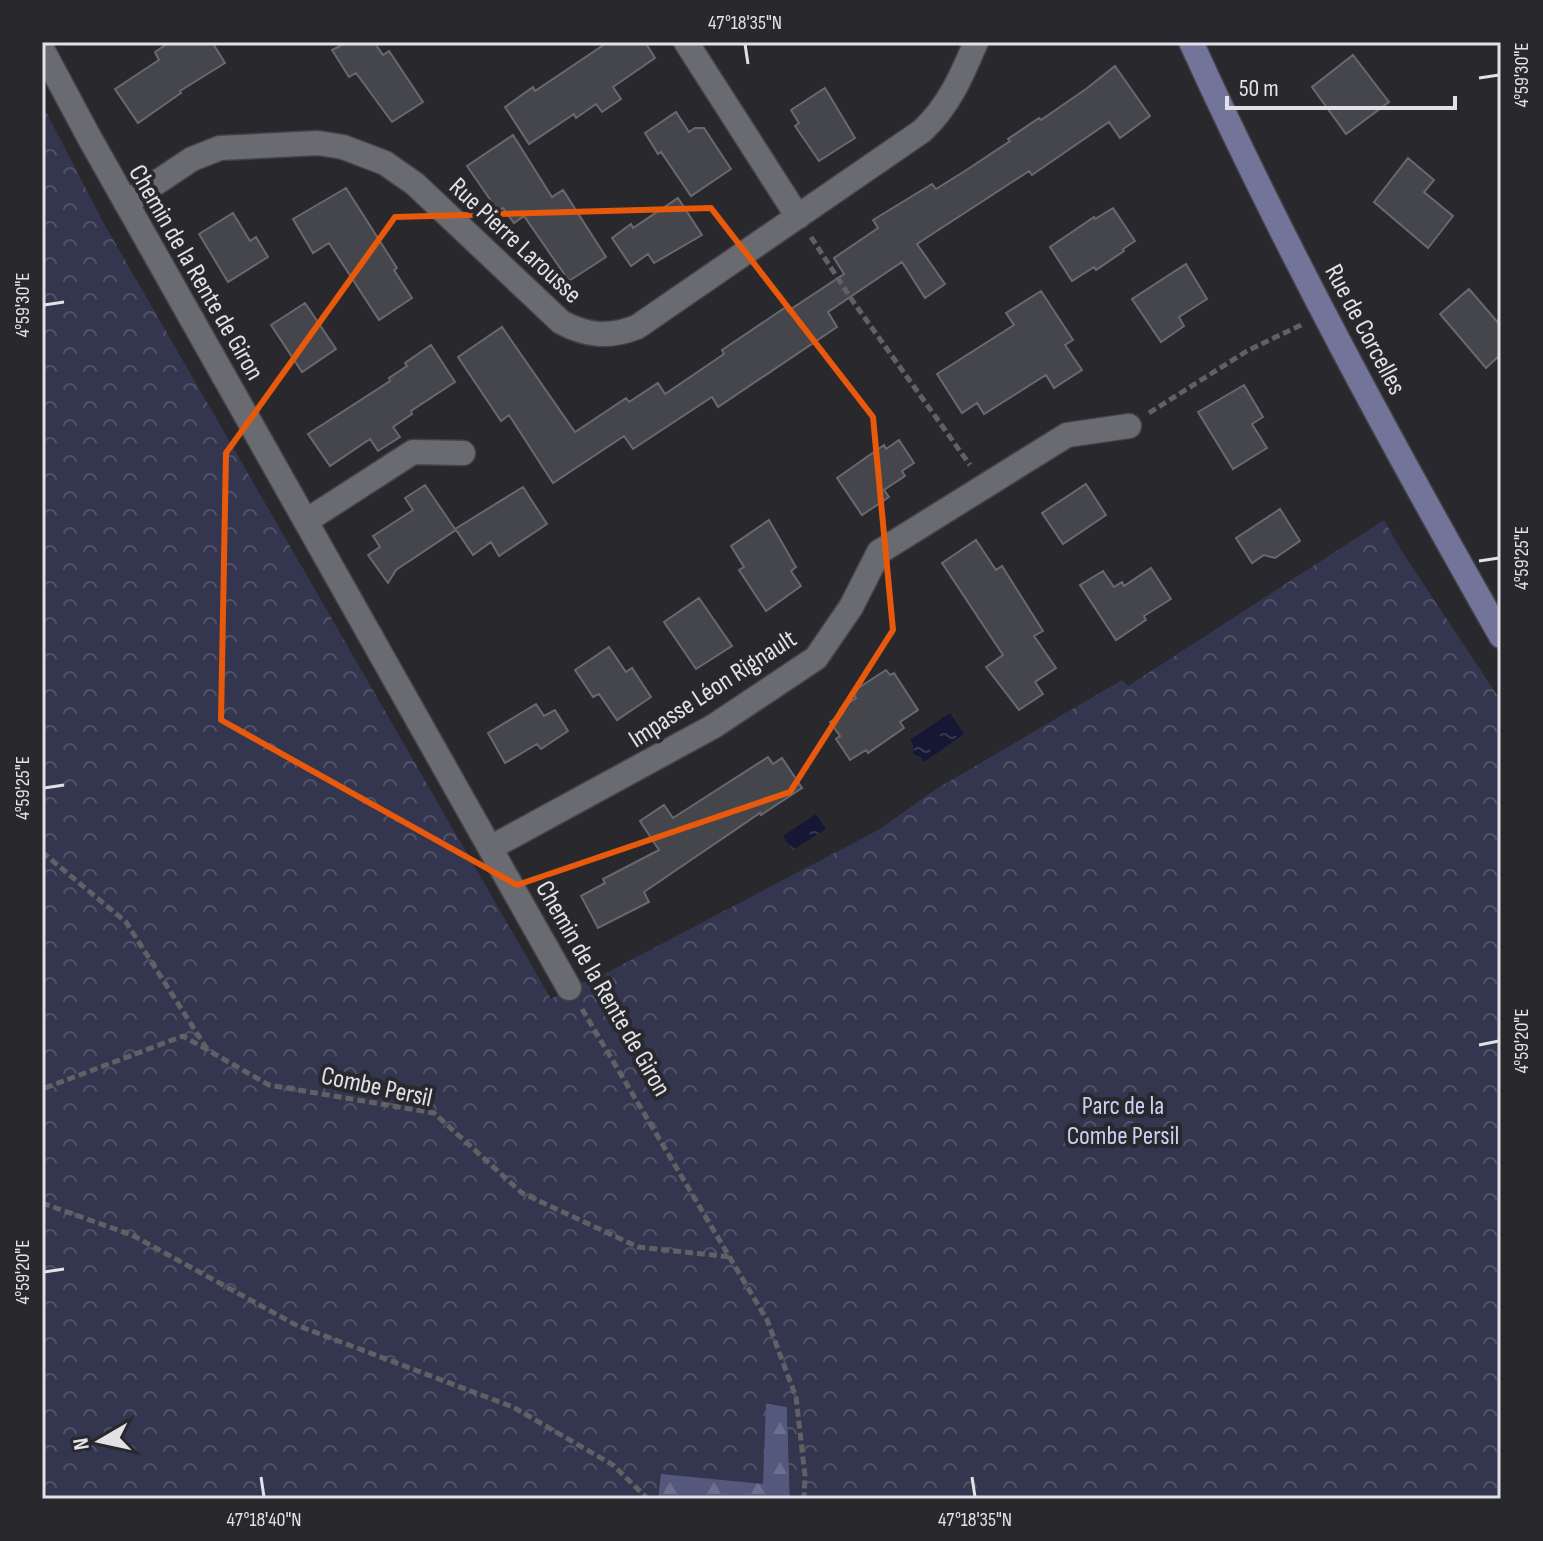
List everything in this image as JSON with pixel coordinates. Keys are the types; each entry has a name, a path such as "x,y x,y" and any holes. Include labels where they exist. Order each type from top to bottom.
{"main road":[{"name":"Rue de Corcelles","path":"1191,42 1326,313 1443,534 1501,636"}],"street":[{"path":"686,42 798,217"},
{"name":"Rue Pierre Larousse","path":"126,203 192,159 220,148 318,143 343,147 385,163 415,184 551,316 580,331 605,336 621,334 637,327 922,131 952,94 976,42"},
{"name":"Chemin de la Rente de Giron","path":"42,49 569,988"},
{"name":"Impasse Léon Rignault","path":"492,847 702,733 816,658 851,607 879,552 1067,435 1129,426"},
{"path":"306,521 413,452 463,453"}],"path":[{"path":"798,217 852,300 983,486"},
{"path":"1129,426 1247,351 1326,313"},
{"path":"42,852 126,922 208,1050"},
{"name":"Chemin de la Rente de Giron","path":"569,988 767,1320 796,1397 805,1476 804,1499"},
{"name":"Combe Persil","path":"43,1087 183,1036 269,1085 434,1113 522,1193 638,1247 731,1257"},
{"path":"42,1203 132,1235 296,1325 513,1407 613,1465 648,1499"}],"highlighted area":[{"path":"711,208 873,417 893,630 790,792 517,885 221,720 226,453 395,217"}],"green space":[{"name":"Parc de la Combe Persil","path":"42,104 103,222 551,999 880,829 936,789 1122,680 1128,686 1384,520 1501,701 1501,1499 790,1499 787,1407 766,1403 763,1484 661,1474 658,1499 42,1499"},
{"path":"765,1403 787,1407 790,1499 658,1499 660,1474"}],"water":[{"path":"950,713 964,734 924,762 913,754 910,740"},
{"path":"816,814 826,829 793,850 783,836"}],"building":[{"path":"170,42 212,42 225,63 180,91 138,123 115,89 159,60 155,52"},
{"path":"348,42 374,42 383,55 389,51 423,102 392,122 356,73 349,77 332,50"},
{"path":"608,42 645,42 655,58 613,87 621,99 602,112 596,104 576,118 574,114 529,144 505,107 533,87 535,91"},
{"path":"1353,55 1389,102 1346,134 1312,87"},
{"path":"1115,66 1150,116 1120,138 1109,122 1032,175 1029,171 917,244 945,284 925,298 902,262 828,312 837,327 718,407 712,397 633,449 624,436 553,483 509,415 501,421 458,357 502,327 575,432 626,398 629,402 658,383 665,394 724,354 722,350 786,307 788,311 844,274 834,258 878,228 873,220 932,184 936,189 968,169"},
{"path":"825,88 855,138 819,161 795,126 799,123 791,110"},
{"path":"676,112 689,132 704,128 731,169 691,196 645,133"},
{"path":"513,135 552,197 563,190 606,257 569,281 524,216 514,223 503,208 498,211 467,166"},
{"path":"1408,158 1434,180 1424,192 1453,216 1428,248 1374,202"},
{"path":"346,188 397,268 394,270 412,298 379,320 329,243 313,253 293,219"},
{"path":"678,198 702,235 654,263 648,254 631,266 612,238"},
{"path":"1113,208 1135,241 1096,270 1094,267 1072,281 1050,247"},
{"path":"233,213 250,241 256,237 268,257 228,282 199,234"},
{"path":"1186,264 1207,299 1179,317 1184,326 1161,342 1132,299"},
{"path":"1469,289 1501,326 1501,354 1486,368 1440,314"},
{"path":"1041,291 1073,340 1065,345 1082,370 1054,388 1046,375 984,414 977,403 962,413 937,374 1014,325 1006,313"},
{"path":"305,303 336,349 302,372 271,325"},
{"path":"431,345 455,382 393,427 400,437 378,451 370,439 330,466 308,434 390,381 389,378 407,366 405,363"},
{"path":"1244,385 1263,417 1252,424 1267,448 1233,469 1198,412"},
{"path":"899,440 914,463 902,471 905,476 884,490 889,497 862,515 837,478 884,445 886,449"},
{"path":"1086,484 1106,515 1063,544 1042,513"},
{"path":"425,485 455,529 523,487 547,524 499,556 491,542 473,555 456,530 396,570 388,583 368,555 380,547 373,536 413,510 405,498"},
{"path":"1280,509 1300,541 1275,558 1264,555 1252,563 1236,538"},
{"path":"769,520 796,567 791,571 801,586 766,611 739,570 744,567 731,546"},
{"path":"976,540 996,570 1002,566 1043,631 1034,636 1056,668 1035,682 1043,694 1019,710 986,667 1003,655 942,563"},
{"path":"1151,568 1171,599 1144,616 1146,620 1116,640 1080,585 1103,571 1114,587 1122,582 1124,586"},
{"path":"699,598 732,646 696,669 664,622"},
{"path":"609,647 626,672 632,668 651,697 617,720 599,694 593,697 575,670"},
{"path":"886,670 890,675 894,673 918,710 900,722 904,728 868,753 866,750 850,760 836,739 840,736 830,722 843,713 840,709 856,698 852,692"},
{"path":"536,704 544,716 555,710 568,731 541,749 537,744 505,763 488,733"},
{"path":"768,757 773,764 782,758 802,788 644,892 649,902 598,928 581,896 605,883 603,879 659,850 640,821 664,805 673,818"}]}
